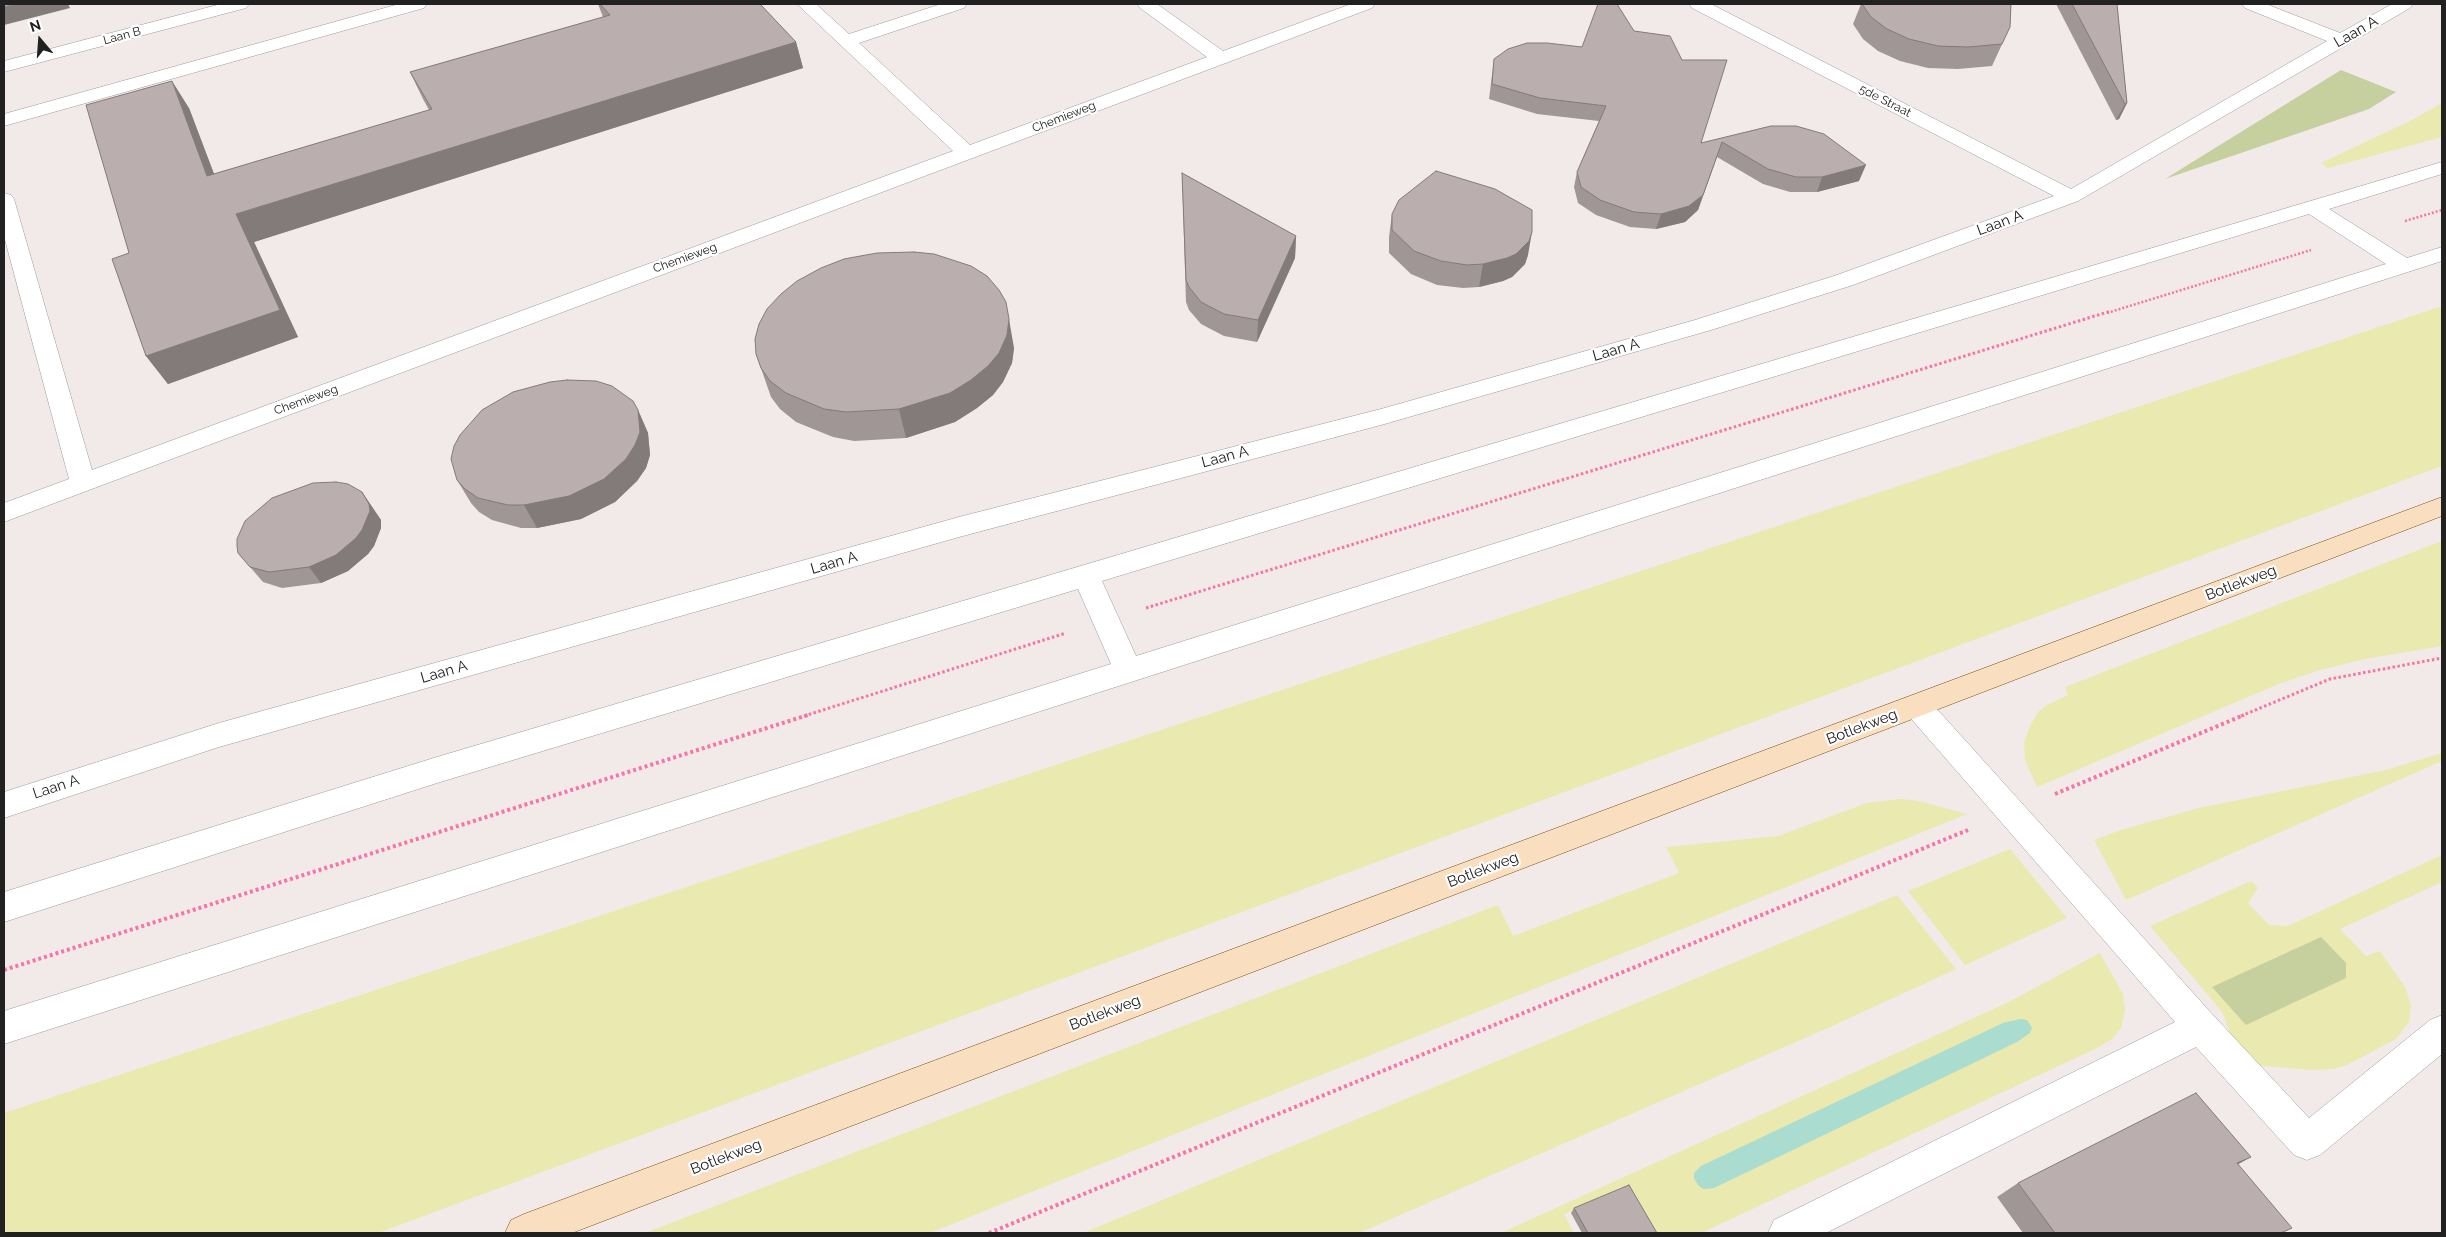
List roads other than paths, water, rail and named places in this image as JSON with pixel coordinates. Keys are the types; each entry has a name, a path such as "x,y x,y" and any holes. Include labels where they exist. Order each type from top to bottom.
{"main road":[{"name":"Botlekweg","path":"524,1233 2442,506"}],"lane":[{"name":"Laan B","path":"4,67 209,8 240,4"},
{"path":"4,120 418,4"},
{"path":"806,4 967,153"},
{"path":"847,41 958,4"},
{"path":"1146,4 1221,58"},
{"name":"Chemieweg","path":"4,513 1366,4"},
{"name":"5de Straat","path":"1698,4 2071,197"},
{"path":"2251,4 2341,40"},
{"name":"Laan A","path":"4,805 229,733 959,528 1381,416 1703,325 1845,280 2071,197 2404,4"},
{"path":"4,907 437,770 2442,168"},
{"path":"4,199 83,483"},
{"path":"2312,207 2404,266"},
{"path":"4,1028 2442,254"},
{"path":"1086,576 1128,670"},
{"path":"1917,706 2201,1027 2307,1142 2442,1032"},
{"path":"1787,1233 2201,1027"}]}
